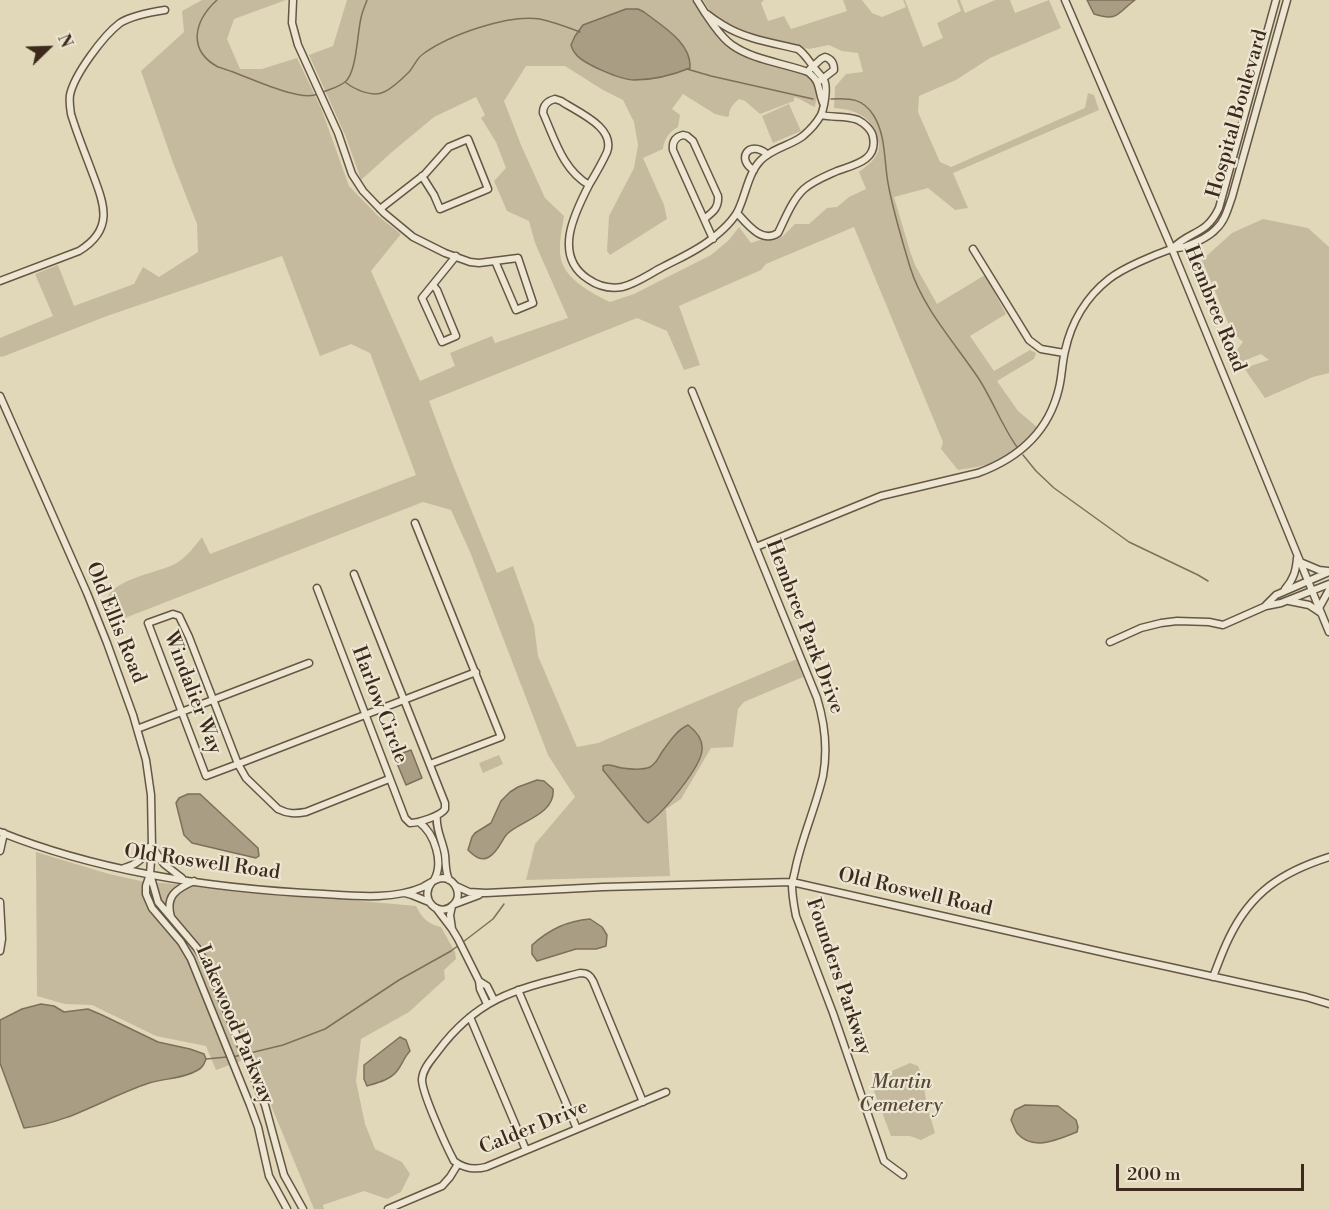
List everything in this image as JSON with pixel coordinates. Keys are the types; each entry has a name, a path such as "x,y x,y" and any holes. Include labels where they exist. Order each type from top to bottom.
{"street":[{"path":"293,0 294,36 338,133 357,184 370,199 413,237 456,256 479,263 518,258 533,303 516,310 495,261"},
{"path":"698,0 723,38 731,45 752,55 810,69"},
{"name":"Hembree Road","path":"1065,0 1172,249 1329,632"},
{"name":"Hospital Boulevard","path":"1172,249 1181,240 1202,230 1219,208 1276,0"},
{"name":"Hospital Boulevard","path":"1172,249 1183,247 1207,236 1224,219 1287,0"},
{"path":"0,281 80,251 98,234 104,218 103,201 71,114 69,105 72,89 101,41 122,22 165,9"},
{"path":"707,14 734,31 798,49 804,53 810,69 821,80"},
{"path":"589,185 574,175 563,159 543,113 544,106 550,100 561,101 599,126 606,134 608,144 607,151 574,217 569,235 571,258 585,278 595,284 612,288 630,284 713,239 737,213 759,162 767,154 804,135 821,115 823,103 820,95 821,80 834,70 834,66 831,60 825,57 810,69"},
{"path":"737,213 761,235 774,236 805,188 824,177 865,160 874,142 872,132 858,120 821,115"},
{"path":"704,219 716,208 718,196 693,141 687,136 680,136 673,142 673,150 704,219 713,239"},
{"path":"380,208 422,176 449,147 468,139 488,189 440,209 422,176"},
{"path":"1237,143 1246,146"},
{"path":"754,170 745,162 747,152 757,148 767,154"},
{"path":"973,249 1029,340 1041,349 1064,353"},
{"path":"756,547 881,496 978,473 1008,460 1031,441 1055,404 1069,335 1086,302 1098,288 1124,269 1172,249"},
{"path":"432,285 437,290 456,336 442,342 422,298 432,285 456,256"},
{"name":"Hembree Park Drive","path":"692,391 822,715 826,754 823,775 800,846 792,882"},
{"name":"Old Ellis Road","path":"0,396 87,593 117,669 137,729 150,783 152,843 150,874"},
{"path":"415,523 501,736 430,764"},
{"path":"1284,591 1293,579 1297,554"},
{"path":"1300,562 1329,572"},
{"path":"1266,606 1275,595 1329,572"},
{"name":"Harlow Circle","path":"354,574 445,803 444,810 437,815 436,824 449,880"},
{"path":"1110,642 1142,628 1161,623 1209,622 1223,625 1266,606 1281,603 1329,584"},
{"name":"Harlow Circle","path":"317,588 405,818 410,823 419,822 429,831 439,866 432,882"},
{"path":"1289,600 1309,605 1320,611 1329,590"},
{"name":"Windalier Way","path":"213,700 179,616 173,614 148,623 206,776 238,764 250,783 278,809 289,813 306,812 390,779"},
{"path":"137,729 309,663"},
{"path":"213,700 238,764 476,672"},
{"path":"419,822 437,815"},
{"path":"0,851 2,833"},
{"name":"Old Roswell Road","path":"2,833 67,854 185,880 302,893 350,895 405,893 444,910 466,899 486,893"},
{"path":"123,868 144,857 152,843"},
{"path":"152,843 164,864 185,880"},
{"path":"1213,977 1239,919 1254,900 1274,882 1290,872 1329,857"},
{"name":"Lakewood Parkway","path":"150,874 156,898 197,948 212,975 265,1105 284,1175 303,1209"},
{"name":"Lakewood Parkway","path":"150,874 146,886 149,902 157,915 181,942 191,959 258,1127 269,1176 287,1209"},
{"name":"Old Roswell Road","path":"405,893 441,878 469,892 486,893 741,882 792,882 1329,1004"},
{"path":"173,921 169,908 171,897 194,881"},
{"path":"429,902 427,891 432,882"},
{"name":"Founders Parkway","path":"792,882 796,916 833,1013 884,1161 903,1175"},
{"path":"452,929 450,915 458,897 456,886"},
{"path":"0,902 2,939 0,951"},
{"path":"436,908 452,929 479,981 487,986 490,1002"},
{"path":"458,1164 451,1156 424,1093 422,1077 427,1066 447,1039 470,1017 490,1002 518,990 580,973 589,974 643,1102"},
{"path":"518,990 577,1129"},
{"path":"470,1017 526,1150"},
{"name":"Calder Drive","path":"388,1209 436,1189 446,1182 458,1164 469,1168 482,1168 666,1092"}],"green space":[{"path":"202,0 286,0 234,19 227,39 240,69 262,69 297,58 321,108 349,186 378,216 401,234 371,271 420,381 455,366 450,353 492,336 495,343 568,318 535,243 529,221 507,211 494,181 506,168 496,142 481,118 485,115 476,97 434,117 361,180 346,137 309,55 333,46 347,0 694,0 710,24 732,47 803,72 812,79 817,91 815,107 794,97 794,101 760,114 745,101 739,99 732,107 729,116 715,114 683,94 672,109 680,115 678,127 668,136 663,149 643,158 664,205 667,219 610,255 607,251 609,216 634,168 638,145 634,122 623,100 565,66 526,66 504,101 545,198 564,216 560,248 564,266 581,285 610,302 634,294 711,255 728,241 739,227 751,243 782,237 795,224 809,224 827,208 837,207 849,197 866,189 859,172 877,155 879,143 871,124 855,112 834,108 835,87 846,74 863,72 858,53 842,51 829,45 809,49 744,32 721,20 710,11 703,0 764,0 761,3 768,21 784,16 791,29 847,11 843,0 862,0 872,13 882,17 906,7 903,0 905,0 923,47 943,38 937,23 961,11 957,0 960,0 965,13 995,0 1010,0 1015,13 1049,0 1061,28 990,58 956,80 919,96 918,112 940,162 951,167 1085,108 1088,93 1094,95 1099,110 953,173 968,208 955,210 928,188 894,197 915,265 937,304 985,275 1006,314 970,336 994,371 1030,350 1036,353 1034,359 997,381 1018,411 1037,427 1017,449 999,461 958,470 941,449 943,442 854,227 766,264 761,270 679,306 700,365 684,370 667,331 637,318 429,401 497,573 513,566 534,625 538,656 577,747 598,743 797,659 803,677 744,702 738,709 733,747 711,748 681,799 666,809 670,876 526,880 535,844 575,797 548,755 470,552 451,510 423,502 112,623 106,605 108,596 114,589 134,578 175,564 187,555 202,537 210,554 416,475 370,353 351,344 320,356 282,256 107,316 0,356 0,338 53,316 35,274 58,265 74,306 134,284 143,267 159,277 198,252 197,224 141,71 184,32 182,11","holes":["626,9 637,9 644,12 678,40 622,78 596,68 575,54 583,25"]},
{"path":"789,104 801,131 773,143 762,116"},
{"path":"1263,219 1308,228 1329,247 1329,373 1313,377 1265,398 1244,368 1269,360 1261,354 1241,362 1236,351 1243,342 1232,332 1202,260 1232,233"},
{"path":"499,755 503,764 483,773 479,763"},
{"path":"36,852 141,881 416,906 426,920 441,927 455,952 456,959 444,970 445,979 409,1012 361,1039 356,1081 365,1124 375,1149 402,1162 410,1174 401,1192 387,1199 364,1191 323,1205 324,1209 314,1209 251,1057 216,1070 206,1046 156,1036 92,1005 65,1004 37,996"},
{"name":"Martin Cemetery","path":"910,1063 918,1066 922,1076 935,1133 921,1140 910,1136 891,1136 872,1086 885,1075"}],"shaded area":[{"path":"1087,0 1135,0 1117,15 1108,17 1094,14"},
{"path":"626,9 638,9 667,29 686,51 690,68 656,78 634,80 612,74 585,62 574,52 571,45 583,25"},
{"path":"688,725 700,739 702,750 700,758 680,789 663,810 648,823 603,770 603,766 636,769 650,767 673,737"},
{"path":"411,750 422,778 406,785 394,756"},
{"path":"537,780 544,781 553,789 549,805 507,834 489,857 480,859 470,852 468,850 472,837 491,823 501,801 518,787"},
{"path":"188,794 200,794 258,848 259,856 256,858 192,843 184,835 176,803 179,798"},
{"path":"590,919 602,927 607,935 606,946 596,949 576,949 537,961 532,954 532,945 545,934 566,924"},
{"path":"41,1004 54,1006 64,1012 88,1009 158,1042 204,1054 206,1059 201,1068 192,1073 149,1083 57,1121 24,1128 0,1063 0,1020 22,1009"},
{"path":"400,1037 406,1040 410,1051 399,1069 387,1079 367,1086 364,1079 364,1065"},
{"path":"1025,1105 1058,1106 1076,1120 1077,1132 1046,1142 1038,1143 1023,1139 1017,1133 1011,1120 1015,1110"}],"waterway":[{"path":"217,0 203,17 197,35 198,44 208,60 218,67 283,91 309,96 318,94"},
{"path":"323,92 340,85 349,77 354,62 361,16 367,0"},
{"path":"345,82 358,90 379,94 394,86 411,70 421,56 434,47 463,33 496,23 527,18 540,19 580,32"},
{"path":"687,69 813,99"},
{"path":"831,99 856,100 861,102 874,116 883,140 888,183 895,215 916,282 940,325 979,379 1017,447"},
{"path":"1023,455 1054,488 1129,542 1208,581"},
{"path":"463,942 493,919 504,904"},
{"path":"246,1054 283,1045 325,1029 399,980 459,945"},
{"path":"232,1057 242,1055"},
{"path":"206,1059 227,1057"}]}
